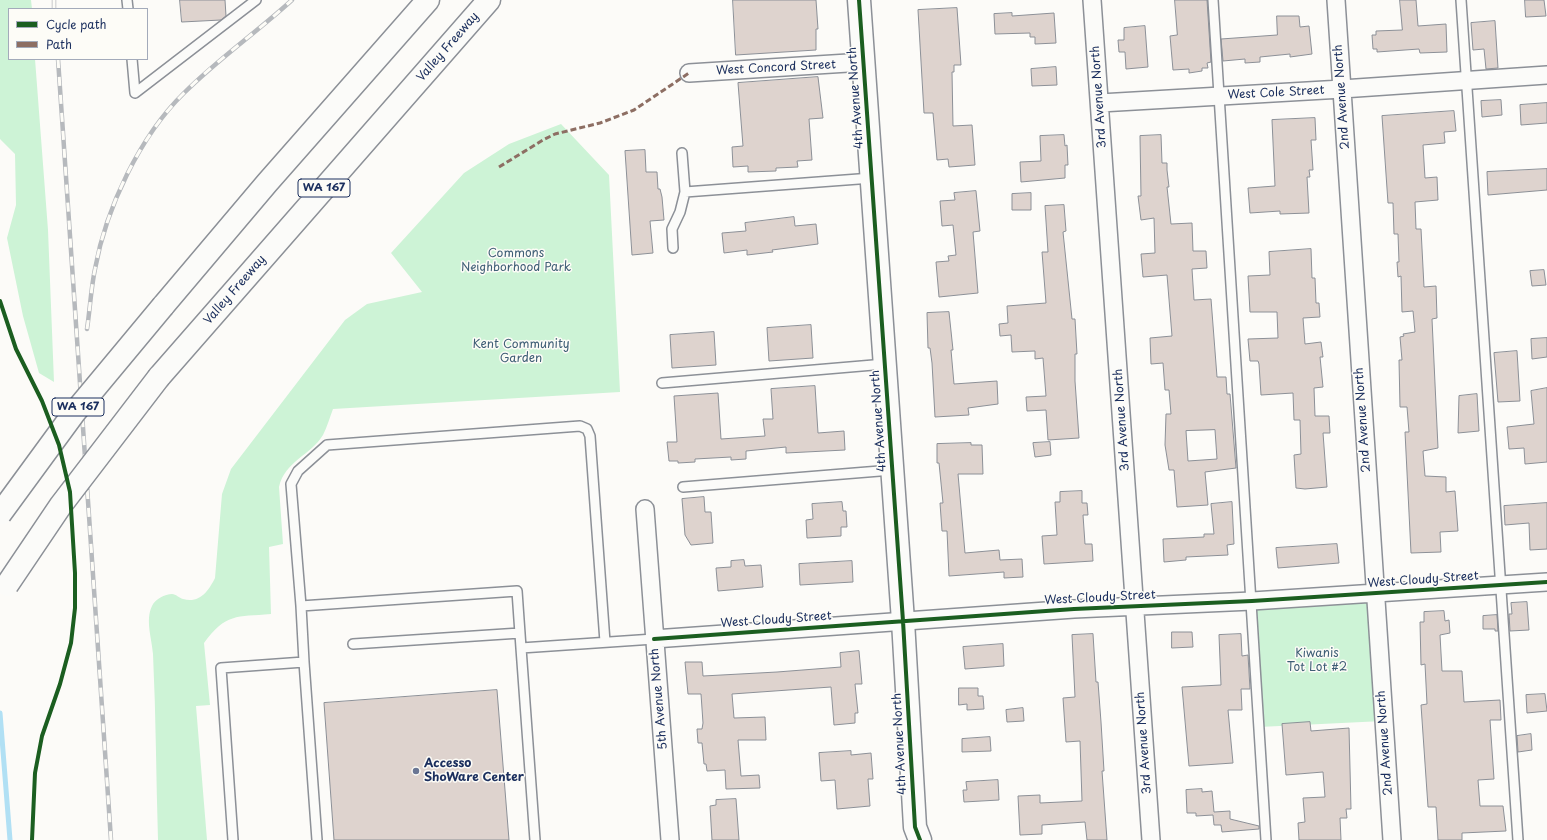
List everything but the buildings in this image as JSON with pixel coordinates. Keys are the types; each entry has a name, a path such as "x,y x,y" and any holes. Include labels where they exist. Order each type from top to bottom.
{"main road":[{"name":"WA 167","path":"0,514 74,413 163,306 277,172 428,0"},
{"name":"Valley Freeway","path":"4,591 61,504 159,377 489,0"},
{"name":"4th Avenue North","path":"859,0 903,621 915,836"}],"street":[{"name":"3rd Avenue North","path":"1092,0 1151,840"},
{"name":"2nd Avenue North","path":"1336,0 1392,840"},
{"name":"West Concord Street","path":"689,73 864,62"},
{"name":"West Cole Street","path":"1100,103 1547,75"},
{"name":"5th Avenue North","path":"644,510 670,840"},
{"name":"West Cloudy Street","path":"654,639 1135,606 1252,601 1547,582"}],"lane":[{"path":"132,60 135,93 256,0"},
{"path":"1213,0 1266,840"},
{"path":"1461,0 1502,585 1518,840"},
{"path":"673,248 672,229 680,212 685,192 682,153"},
{"path":"685,192 872,178"},
{"path":"662,383 885,364"},
{"path":"317,840 291,484 298,470 327,445 580,426 587,429 590,436 605,642"},
{"path":"684,487 892,470"},
{"path":"301,606 517,591 535,840"},
{"path":"353,644 520,633"},
{"path":"521,648 654,639"},
{"path":"232,840 221,668 304,662"}],"green space":[{"path":"0,0 31,0 32,8 8,8 8,60 35,60 48,230 54,382 39,373 23,316 7,238 16,205 15,154 0,139"},
{"path":"561,124 609,175 620,392 333,409 323,435 312,448 292,464 282,478 279,487 283,544 269,547 271,614 233,618 226,621 212,633 204,643 210,705 196,706 207,840 158,840 154,677 149,623 150,611 153,603 169,594 183,599 194,600 203,595 210,587 215,578 222,494 231,469 345,320 367,304 422,292 391,253 464,173 509,144"},
{"name":"Kiwanis Tot Lot #2","path":"1375,593 1383,721 1259,727 1252,601"}],"waterway":[{"path":"0,713 10,840"}],"railway":[{"path":"54,0 54,8"},
{"path":"87,329 94,276 107,222 116,198 139,152 168,110 184,93 210,69 292,0"},
{"path":"58,60 111,840"}],"marked path":[{"path":"499,167 555,134 600,123 634,110 689,73"}],"cycle path":[{"path":"859,0 903,621 915,827 920,840"},
{"path":"0,301 16,349 42,401 59,445 70,492 75,573 75,608 71,643 60,684 42,736 35,773 32,840"},
{"path":"654,639 1074,609 1252,601 1547,582"}],"place":[{"name":"Accesso ShoWare Center","path":"416,771"}],"park label":[{"name":"Commons Neighborhood Park","path":"516,261"},
{"name":"Kent Community Garden","path":"521,352"}]}
